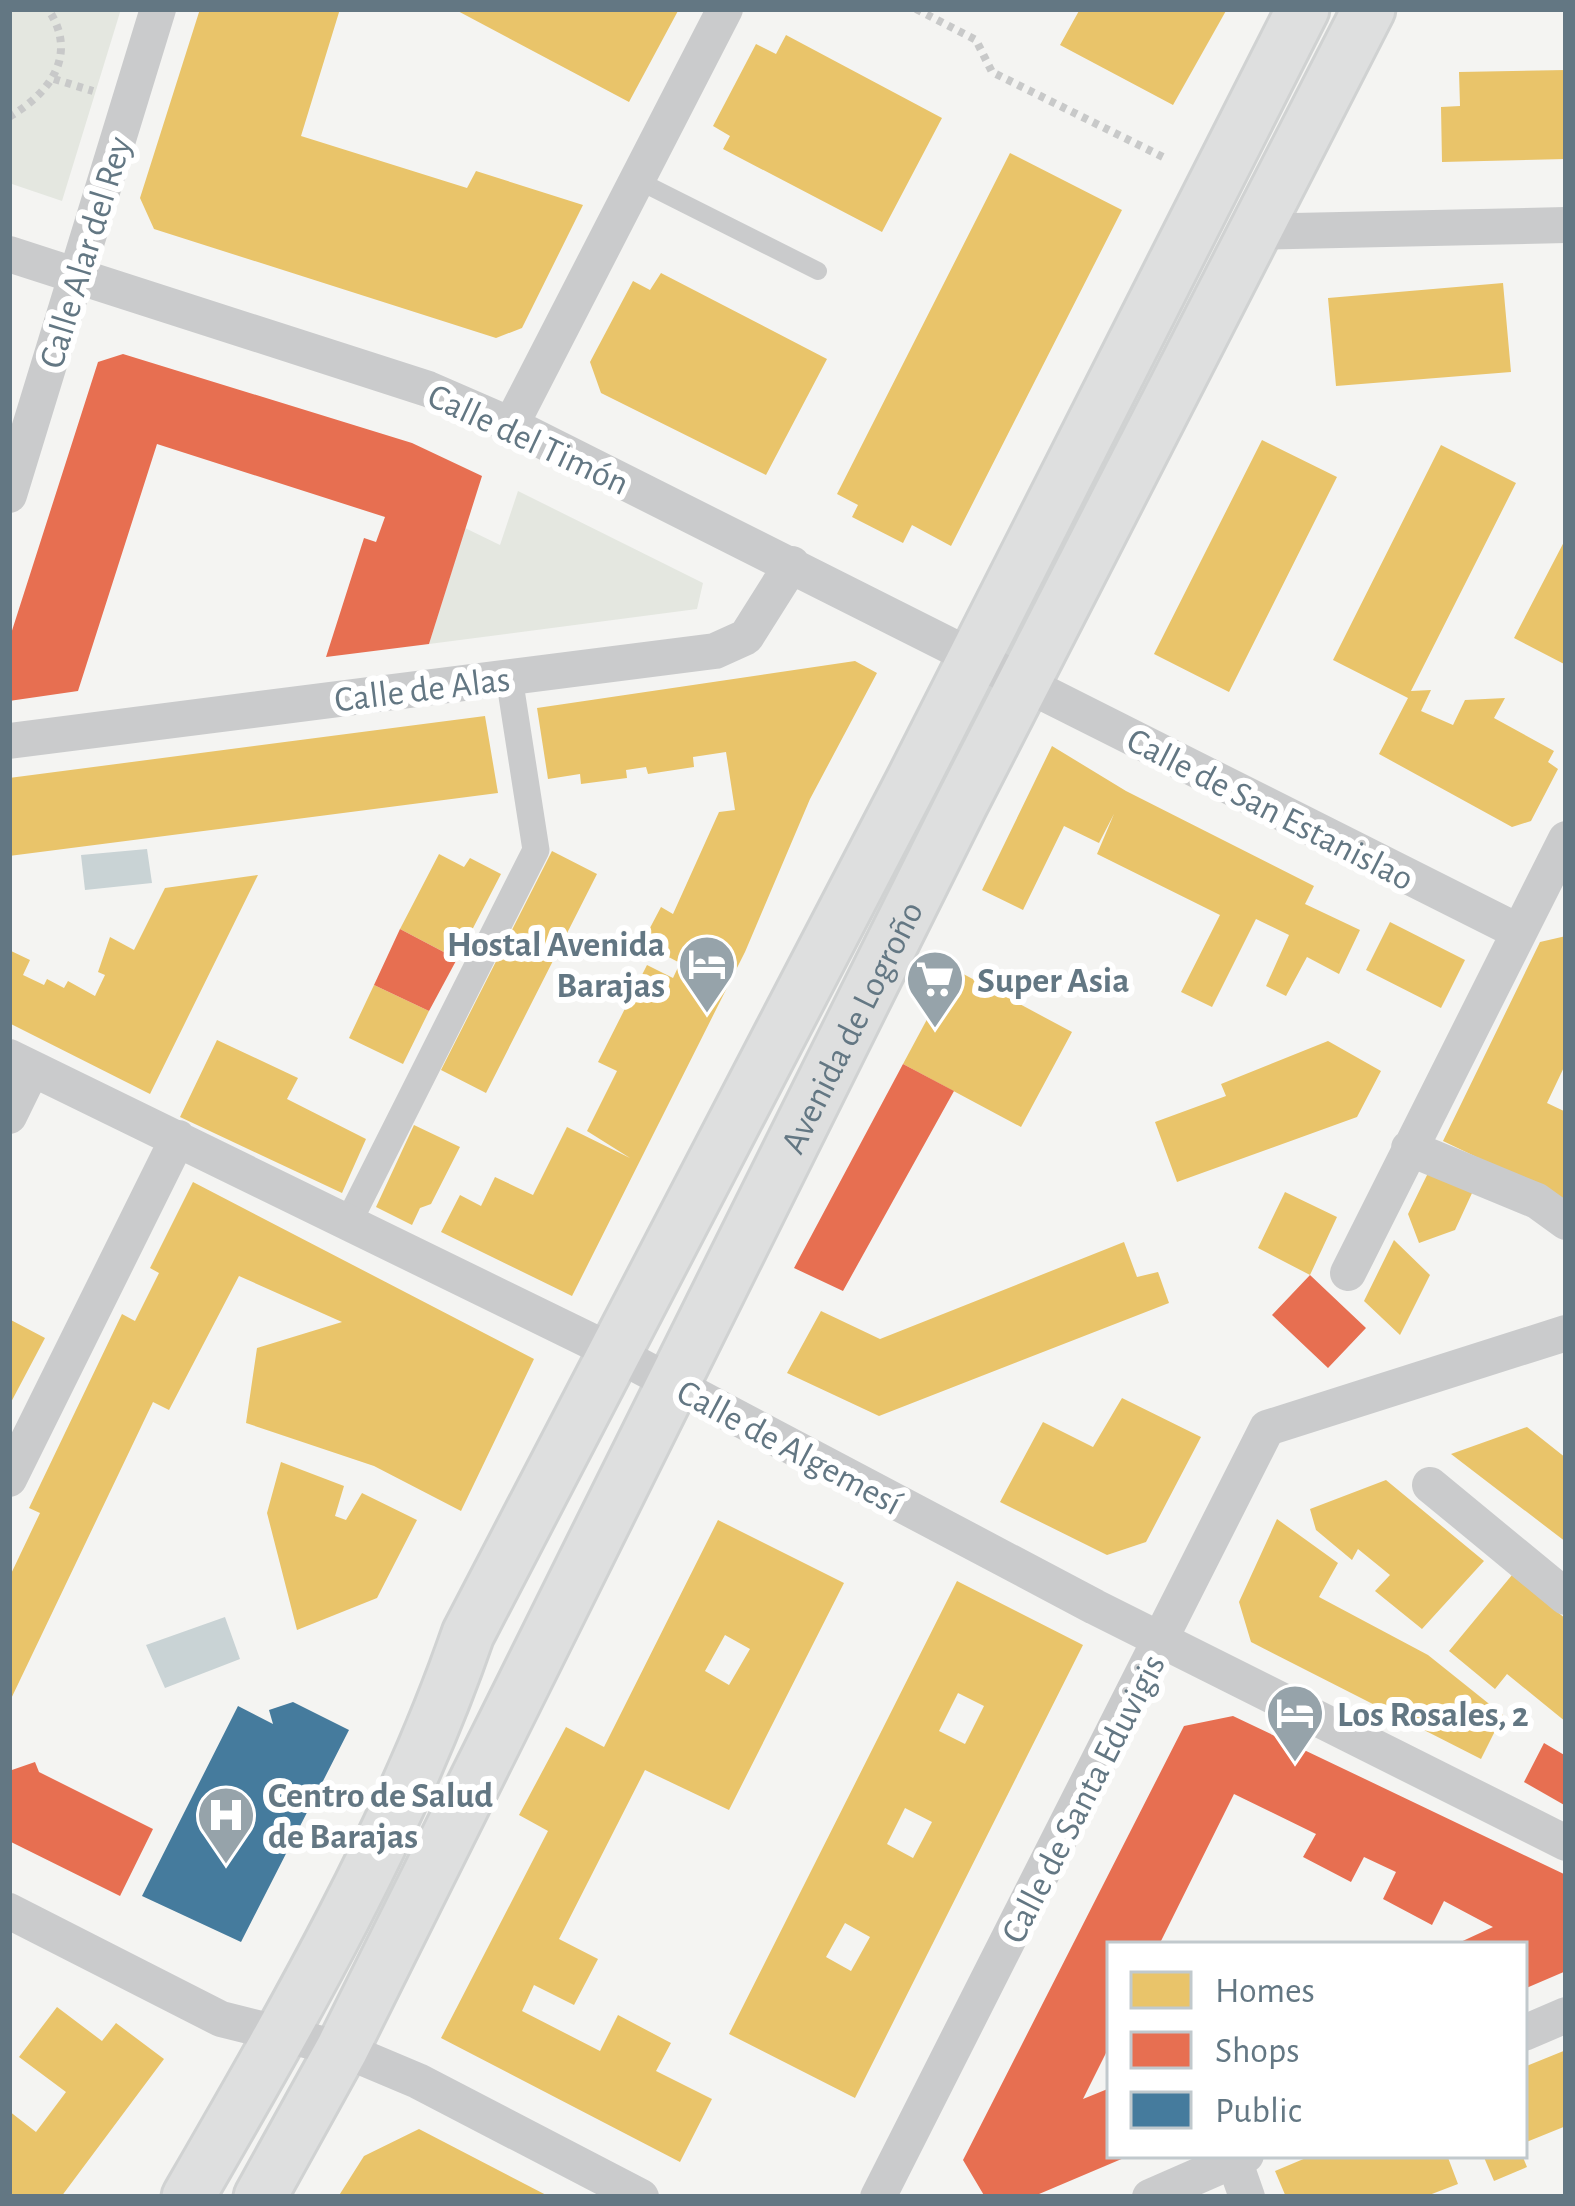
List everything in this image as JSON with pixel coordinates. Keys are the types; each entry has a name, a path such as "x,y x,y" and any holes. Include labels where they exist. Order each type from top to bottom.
{"main road":[{"name":"Avenida de Logroño","path":"188,2197 281,2035 437,1724 468,1634 976,656 1303,9"},
{"name":"Avenida de Logroño","path":"260,2197 342,2049 671,1384 1251,232 1369,9"}],"street":[{"name":"Calle Alar del Rey","path":"9,495 158,9"},
{"path":"512,425 725,9"},
{"path":"1251,232 1566,225"},
{"name":"Calle del Timón","path":"9,254 428,389 512,425 1025,681"},
{"name":"Calle de Alas","path":"9,741 715,651 746,637 792,564"},
{"path":"348,1223 536,850 508,677"},
{"name":"Calle de San Estanislao","path":"1025,681 1519,932"},
{"path":"1348,1273 1566,839"},
{"path":"9,1117 21,1063"},
{"name":"Calle de Algemesí","path":"21,1063 615,1353 1161,1641 1566,1843"},
{"path":"9,1479 178,1138"},
{"path":"1409,1148 1537,1201 1566,1222"},
{"name":"Calle de Santa Eduvigis","path":"889,2187 1267,1428 1566,1333"},
{"path":"1430,1485 1566,1597"},
{"path":"9,1911 221,2019 342,2049 418,2081 641,2197"},
{"path":"1527,2032 1566,2015"},
{"path":"1150,2197 1240,2158 1247,2197"}],"lane":[{"path":"637,180 818,271"}],"path":[{"path":"9,117 39,99 54,79 61,39 48,9"},
{"path":"916,9 976,40 992,72 1167,159"},
{"path":"54,79 98,94"}],"shaded area":[{"path":"9,9 121,9 62,201 9,183"},
{"path":"518,491 703,583 697,609 429,644 465,528 500,545"},
{"path":"147,849 152,883 85,890 81,855"},
{"path":"225,1617 240,1659 165,1688 146,1645"}],"building: Homes":[{"path":"200,9 340,9 301,136 467,188 476,171 583,205 522,328 496,338 154,229 140,198"},
{"path":"454,9 679,9 629,102"},
{"path":"1080,9 1227,9 1173,105 1060,45"},
{"path":"786,35 942,118 882,232 723,149 730,136 713,126 756,44 776,54"},
{"path":"1566,70 1566,159 1442,162 1441,107 1460,106 1459,72"},
{"path":"1010,153 1122,210 951,546 912,525 903,543 852,517 858,505 837,494"},
{"path":"661,273 827,359 766,475 601,393 590,362 633,281 650,290"},
{"path":"1503,283 1511,372 1336,386 1328,298"},
{"path":"1262,440 1337,477 1229,692 1154,654"},
{"path":"1441,445 1516,483 1411,691 1431,690 1421,711 1453,725 1465,700 1505,698 1494,718 1554,751 1548,762 1558,769 1531,821 1512,827 1379,754 1408,698 1333,660"},
{"path":"1566,538 1566,665 1514,638"},
{"path":"855,661 877,673 810,799 745,952 572,1296 441,1232 460,1195 481,1206 495,1177 533,1195 567,1127 630,1158 587,1131 617,1071 598,1062 647,965 673,978 680,963 642,943 661,907 673,914 719,812 735,810 726,752 693,757 694,767 648,774 646,767 626,770 627,778 581,784 580,774 548,779 537,708"},
{"path":"485,716 498,793 9,856 9,778"},
{"path":"1052,746 1126,791 1314,886 1305,904 1360,930 1339,974 1307,957 1286,996 1266,986 1289,935 1256,919 1212,1007 1181,992 1220,915 1097,854 1114,814 1099,843 1064,826 1023,910 982,890"},
{"path":"552,851 597,874 486,1093 441,1070"},
{"path":"439,854 464,867 470,858 501,874 457,959 400,929"},
{"path":"258,875 150,1094 9,1023 9,950 30,960 23,975 64,988 68,981 95,996 105,975 98,972 110,937 134,950 165,888"},
{"path":"1390,922 1465,960 1441,1008 1366,970"},
{"path":"1566,936 1566,1063 1547,1103 1566,1112 1566,1200 1443,1141 1540,942"},
{"path":"954,969 1072,1032 1021,1127 903,1064"},
{"path":"374,985 429,1011 403,1064 349,1038"},
{"path":"217,1040 298,1078 287,1099 366,1139 342,1193 180,1117"},
{"path":"1328,1041 1381,1071 1357,1117 1177,1182 1155,1122 1226,1096 1221,1084"},
{"path":"414,1125 460,1147 431,1204 420,1208 412,1225 376,1207"},
{"path":"1429,1171 1473,1191 1455,1230 1419,1243 1408,1214"},
{"path":"193,1182 534,1359 461,1511 374,1466 246,1423 257,1348 342,1322 239,1276 169,1410 153,1402 9,1703 9,1578 40,1513 29,1508 122,1314 135,1321 159,1273 150,1268"},
{"path":"1285,1192 1337,1217 1310,1275 1258,1248"},
{"path":"1394,1240 1430,1275 1400,1335 1364,1301"},
{"path":"1124,1242 1137,1277 1158,1272 1169,1303 879,1416 787,1373 821,1311 880,1339"},
{"path":"9,1319 45,1338 9,1406"},
{"path":"1122,1398 1201,1437 1146,1542 1107,1555 1000,1502 1043,1422 1093,1447"},
{"path":"1527,1427 1566,1458 1566,1542 1451,1454"},
{"path":"281,1462 344,1486 335,1516 346,1520 362,1493 417,1520 377,1598 297,1630 267,1513"},
{"path":"1386,1480 1484,1561 1422,1629 1375,1591 1390,1575 1358,1549 1352,1560 1316,1530 1310,1509"},
{"path":"1277,1519 1338,1563 1319,1597 1428,1655 1503,1715 1481,1759 1251,1642 1239,1602"},
{"path":"718,1520 844,1583 729,1810 645,1770 559,1939 598,1959 574,2005 534,1985 522,2011 600,2051 618,2015 671,2043 656,2071 712,2099 680,2162 441,2038 548,1831 519,1815 566,1727 604,1747","holes":["725,1635 750,1649 729,1685 705,1671"]},
{"path":"1512,1575 1566,1619 1566,1722 1507,1674 1495,1689 1449,1651"},
{"path":"957,1581 1083,1645 855,2098 729,2034","holes":["958,1693 984,1706 965,1744 939,1731","905,1808 932,1822 913,1858 887,1844","845,1923 870,1937 851,1971 826,1957"]},
{"path":"57,2007 102,2041 116,2023 164,2059 61,2197 9,2197 9,2111 36,2132 66,2092 19,2057"},
{"path":"1566,2050 1566,2126 1527,2142 1527,2066"},
{"path":"419,2129 550,2197 338,2197 364,2156"},
{"path":"1306,2158 1448,2158 1458,2184 1424,2197 1286,2197 1275,2171"},
{"path":"1484,2158 1523,2158 1527,2167 1494,2181"}],"building: Shops":[{"path":"123,354 412,443 482,476 429,644 326,657 364,538 376,542 385,517 157,444 78,691 9,701 9,640 98,362"},
{"path":"400,929 457,959 429,1011 374,985"},
{"path":"903,1064 954,1091 843,1291 794,1268"},
{"path":"1310,1275 1366,1328 1328,1368 1272,1315"},
{"path":"1233,1716 1566,1875 1566,1971 1527,1988 1527,1942 1460,1942 1493,1927 1444,1901 1432,1925 1383,1899 1396,1872 1364,1857 1351,1882 1303,1857 1316,1834 1234,1794 1160,1942 1107,1942 1107,2051 1083,2099 1107,2089 1107,2158 1124,2158 1032,2197 985,2197 963,2160 1184,1726"},
{"path":"1544,1743 1566,1756 1566,1806 1524,1782"},
{"path":"35,1762 39,1772 153,1829 120,1896 9,1841 9,1771"}],"building: Public":[{"path":"293,1702 349,1730 241,1942 142,1896 238,1706 273,1724 269,1710"}],"place":[{"name":"Hostal Avenida Barajas","path":"707,1015"},
{"name":"Super Asia","path":"935,1030"},
{"name":"Los Rosales, 2","path":"1295,1764"},
{"name":"Centro de Salud de Barajas","path":"226,1866"}]}
